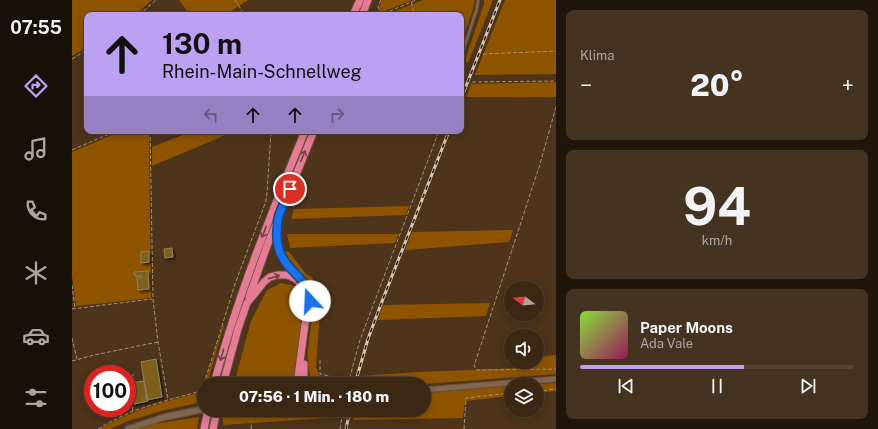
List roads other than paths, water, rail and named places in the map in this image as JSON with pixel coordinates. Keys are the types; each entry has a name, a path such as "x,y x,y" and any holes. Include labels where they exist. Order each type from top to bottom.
{"highway":[{"path":"354,12 360,0"},
{"path":"363,12 368,0"},
{"path":"216,377 245,283 304,134"},
{"path":"225,377 236,336 267,246 313,134"},
{"path":"278,218 277,242 280,255 306,285 310,296 310,309 302,377"},
{"path":"247,303 264,282 274,276 290,276 303,286 308,306 302,377"},
{"path":"204,429 207,417"},
{"path":"213,429 216,417"}],"main road":[{"path":"128,429 165,417 197,410"}],"street":[{"path":"431,389 556,379"}],"lane":[{"path":"464,48 477,8 478,0"}],"railway":[{"path":"464,91 500,0"},
{"path":"357,377 368,339 381,304 448,134"},
{"path":"346,429 349,417"}]}
